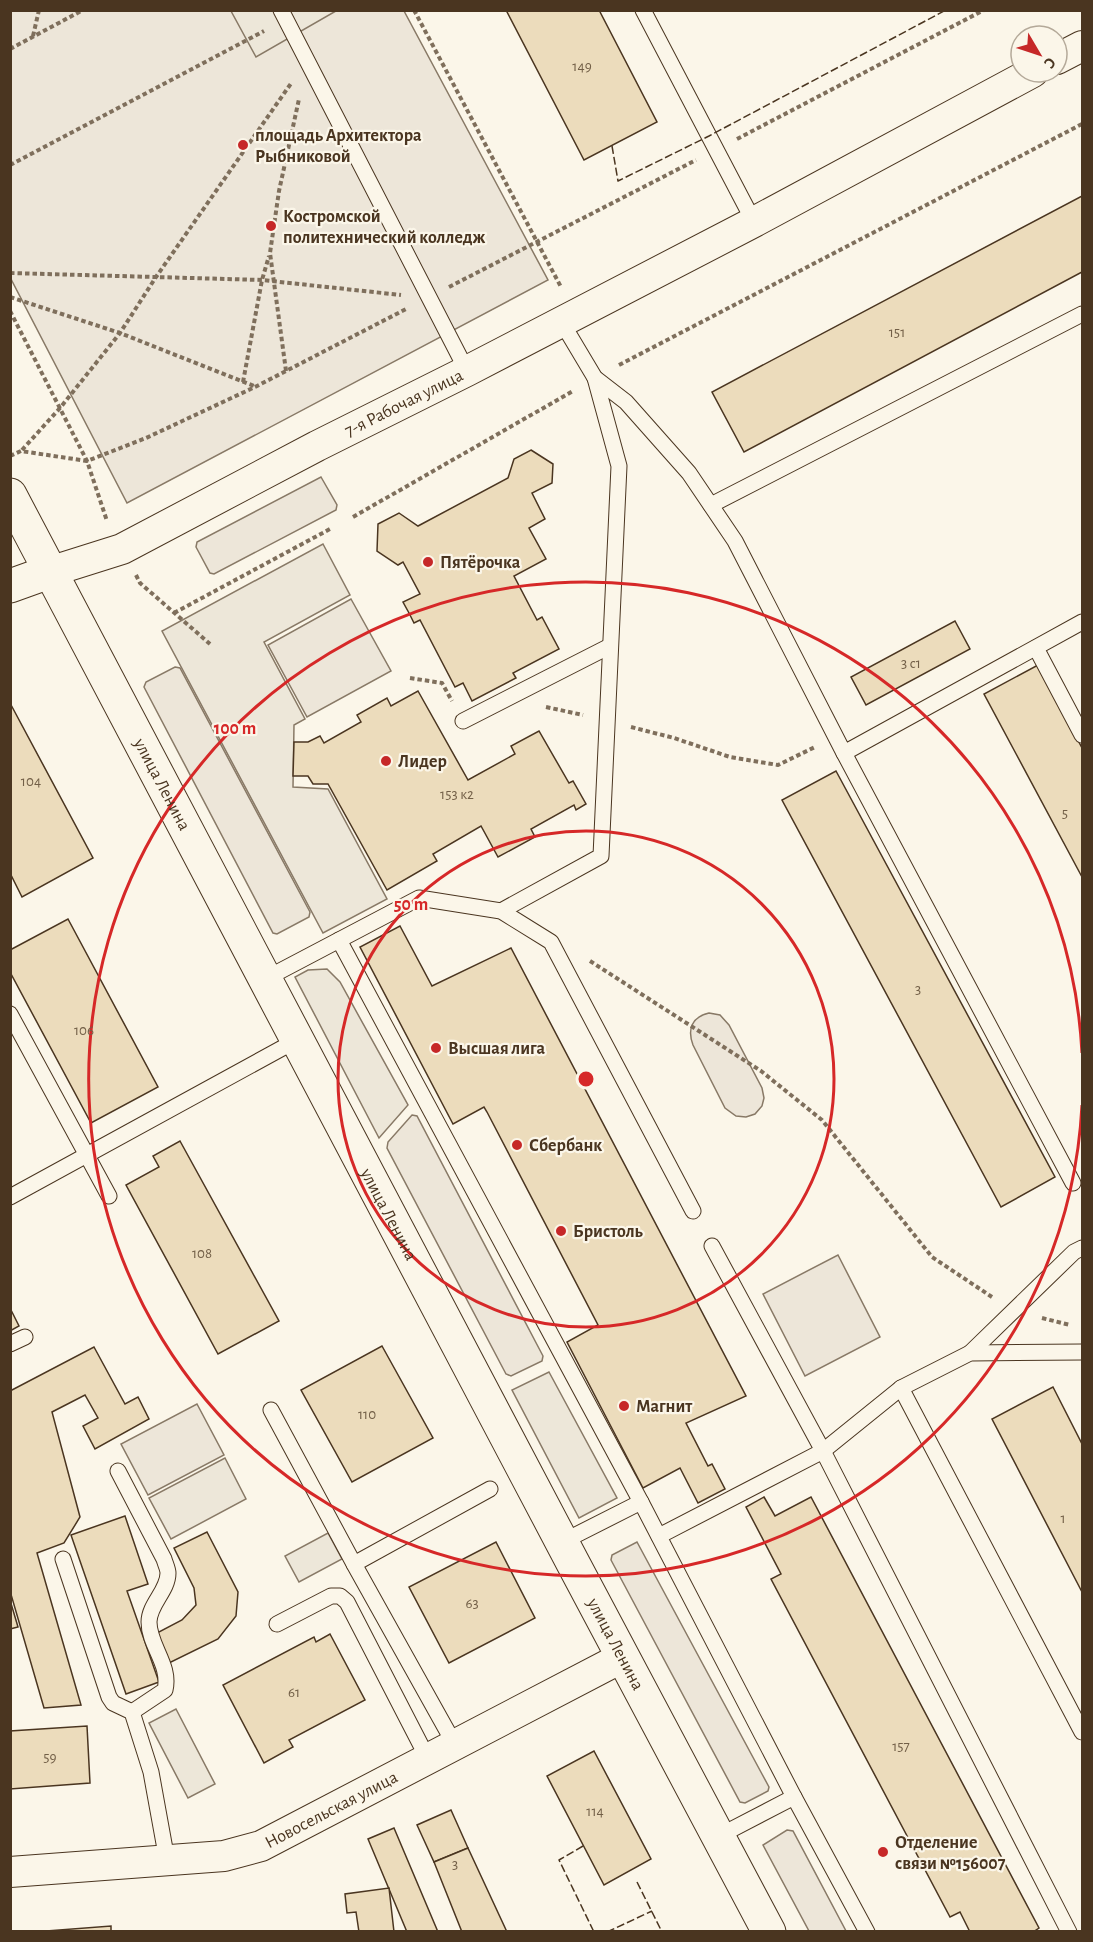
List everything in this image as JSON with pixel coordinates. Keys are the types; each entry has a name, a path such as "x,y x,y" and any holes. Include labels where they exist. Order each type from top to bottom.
{"main road":[{"name":"улица Ленина","path":"10,495 769,1932"},
{"path":"10,586 49,572"}],"street":[{"path":"1069,53 1083,46"},
{"name":"7-я Рабочая улица","path":"49,572 122,549 753,222 1011,84"},
{"name":"Новосельская улица","path":"10,1872 224,1856 261,1846 623,1657"}],"lane":[{"path":"643,10 753,222"},
{"path":"284,15 467,371"},
{"path":"711,505 1083,314"},
{"path":"501,911 601,856 619,466 595,378 568,318"},
{"path":"595,378 626,402 689,472 735,541 844,753 1073,1183"},
{"path":"844,753 1083,622"},
{"path":"463,721 610,646"},
{"path":"1036,648 1083,735"},
{"path":"265,979 419,898 501,911 551,942 693,1211"},
{"path":"339,940 641,1502 794,1797 867,1932"},
{"path":"10,1014 108,1196"},
{"path":"10,1197 297,1040"},
{"path":"712,1246 823,1451 1069,1932"},
{"path":"659,1536 823,1451 901,1388 970,1353 1074,1252 1083,1248"},
{"path":"10,1344 25,1337"},
{"path":"970,1353 1083,1352"},
{"path":"901,1388 1083,1732"},
{"path":"271,1410 454,1745"},
{"path":"118,1471 164,1559 168,1573 149,1619 150,1631 166,1672 165,1690 132,1712"},
{"path":"354,1564 490,1489"},
{"path":"562,1542 641,1502"},
{"path":"63,1559 109,1697 113,1703 132,1712 151,1772 167,1860"},
{"path":"277,1624 331,1596 340,1596 347,1602 428,1759"},
{"path":"719,1836 794,1797"}],"path":[{"path":"33,37 39,10"},
{"path":"10,49 83,10"},
{"path":"414,10 537,242 568,318"},
{"path":"21,451 87,461 146,438 255,387 984,10"},
{"path":"10,165 284,15"},
{"path":"243,382 262,280 270,252 279,191 308,60"},
{"path":"10,456 21,451 60,408 120,333 308,60"},
{"path":"353,517 595,378 1083,124"},
{"path":"270,252 286,370"},
{"path":"10,273 272,280 429,298"},
{"path":"10,297 120,333 255,387"},
{"path":"10,311 87,461 103,511 140,583 210,644"},
{"path":"174,613 330,530"},
{"path":"410,678 442,683 463,721"},
{"path":"508,699 607,720 674,738 730,758 778,765 836,737"},
{"path":"551,942 600,966 761,1071 822,1120 932,1257 1013,1310 1071,1326"}],"shaded area":[{"name":"площадь Архитектора Рыбниковой","path":"10,11 404,11 548,280 127,503 11,279"},
{"path":"231,11 336,11 256,57"},
{"path":"321,477 337,505 336,510 214,574 210,573 196,547 197,542"},
{"path":"323,544 350,595 264,642 305,719 294,725 293,787 328,789 387,899 323,933 162,631"},
{"path":"351,599 391,671 307,717 268,645"},
{"path":"175,667 180,668 310,912 309,917 277,934 273,933 144,687 146,682"},
{"path":"327,969 340,982 408,1105 379,1138 295,977 308,970"},
{"path":"709,1013 720,1015 729,1025 762,1088 764,1098 762,1106 755,1114 746,1117 736,1116 725,1108 693,1045 692,1024 698,1017"},
{"path":"412,1115 417,1116 543,1356 542,1361 511,1376 506,1374 387,1148 388,1142"},
{"path":"838,1255 880,1337 805,1376 763,1294"},
{"path":"549,1372 617,1498 579,1518 512,1390"},
{"path":"197,1404 224,1455 148,1495 121,1444"},
{"path":"225,1458 246,1499 171,1539 149,1498"},
{"path":"328,1533 342,1559 299,1582 285,1556"},
{"path":"637,1542 769,1787 768,1791 745,1803 740,1802 611,1560 612,1555"},
{"path":"176,1709 215,1784 188,1798 149,1723"},
{"path":"787,1830 793,1831 846,1931 809,1931 763,1845"}],"building":[{"path":"506,10 599,10 657,122 584,160"},
{"path":"1082,196 1082,272 744,452 712,392"},
{"path":"531,450 553,464 552,483 532,493 545,519 529,528 546,559 514,576 537,620 542,617 559,649 513,673 516,678 472,701 463,683 455,687 420,620 414,623 403,602 420,594 403,562 398,565 377,551 378,524 399,513 418,526 508,478 514,459"},
{"path":"955,621 970,649 866,705 851,677"},
{"path":"1038,665 1082,748 1082,877 984,694"},
{"path":"418,691 468,780 515,754 511,746 539,731 569,783 573,781 586,804 576,810 574,805 531,829 535,837 498,857 481,826 433,854 437,861 387,890 328,784 313,784 308,776 293,776 294,742 308,742 320,736 324,743 361,722 357,715 387,698 391,706"},
{"path":"10,703 93,858 22,897 10,873"},
{"path":"836,771 1055,1177 1001,1207 782,800"},
{"path":"68,919 158,1087 91,1123 10,972 10,950"},
{"path":"400,926 432,986 511,948 746,1396 686,1423 708,1466 712,1464 725,1489 698,1503 680,1468 643,1488 567,1342 598,1325 487,1112 484,1107 453,1124 360,947"},
{"path":"180,1141 279,1321 218,1354 126,1185 159,1167 153,1156"},
{"path":"10,1308 19,1326 10,1331"},
{"path":"382,1346 433,1438 352,1482 301,1390"},
{"path":"94,1347 125,1404 138,1397 149,1419 95,1449 83,1426 98,1418 85,1395 52,1412 80,1517 64,1543 37,1553 81,1705 44,1708 10,1591 10,1391"},
{"path":"1053,1387 1082,1444 1082,1592 992,1419"},
{"path":"764,1497 775,1516 811,1497 1039,1928 1033,1932 970,1932 960,1912 950,1917 771,1579 781,1574 746,1507"},
{"path":"125,1516 148,1584 127,1591 159,1682 126,1694 71,1535"},
{"path":"207,1532 238,1592 236,1616 218,1639 169,1663 155,1634 182,1620 196,1605 194,1588 174,1548"},
{"path":"496,1542 535,1618 449,1663 409,1587"},
{"path":"10,1600 18,1627 10,1629"},
{"path":"330,1634 365,1700 289,1740 293,1747 264,1763 223,1685 314,1637 316,1642"},
{"path":"87,1726 90,1783 10,1789 10,1731"},
{"path":"594,1751 651,1859 604,1885 547,1776"},
{"path":"451,1810 468,1848 434,1862 417,1825"},
{"path":"394,1828 438,1932 407,1932 368,1839"},
{"path":"468,1848 507,1932 462,1932 434,1862"},
{"path":"389,1888 394,1932 359,1932 356,1912 347,1913 345,1894"},
{"path":"111,1926 111,1932 33,1932"}],"fence":[{"path":"612,146 618,181 709,136 946,10"},
{"path":"583,1846 559,1860 594,1932"},
{"path":"637,1882 662,1932"},
{"path":"607,1932 652,1911"}],"place":[{"name":"площадь Архитектора Рыбниковой","path":"243,145"},
{"name":"Костромской политехнический колледж","path":"271,226"},
{"name":"Пятёрочка","path":"428,562"},
{"name":"Лидер","path":"386,761"},
{"name":"Высшая лига","path":"436,1048"},
{"name":"Сбербанк","path":"517,1145"},
{"name":"Бристоль","path":"561,1231"},
{"name":"Магнит","path":"624,1406"},
{"name":"Отделение связи №156007","path":"883,1852"}]}
